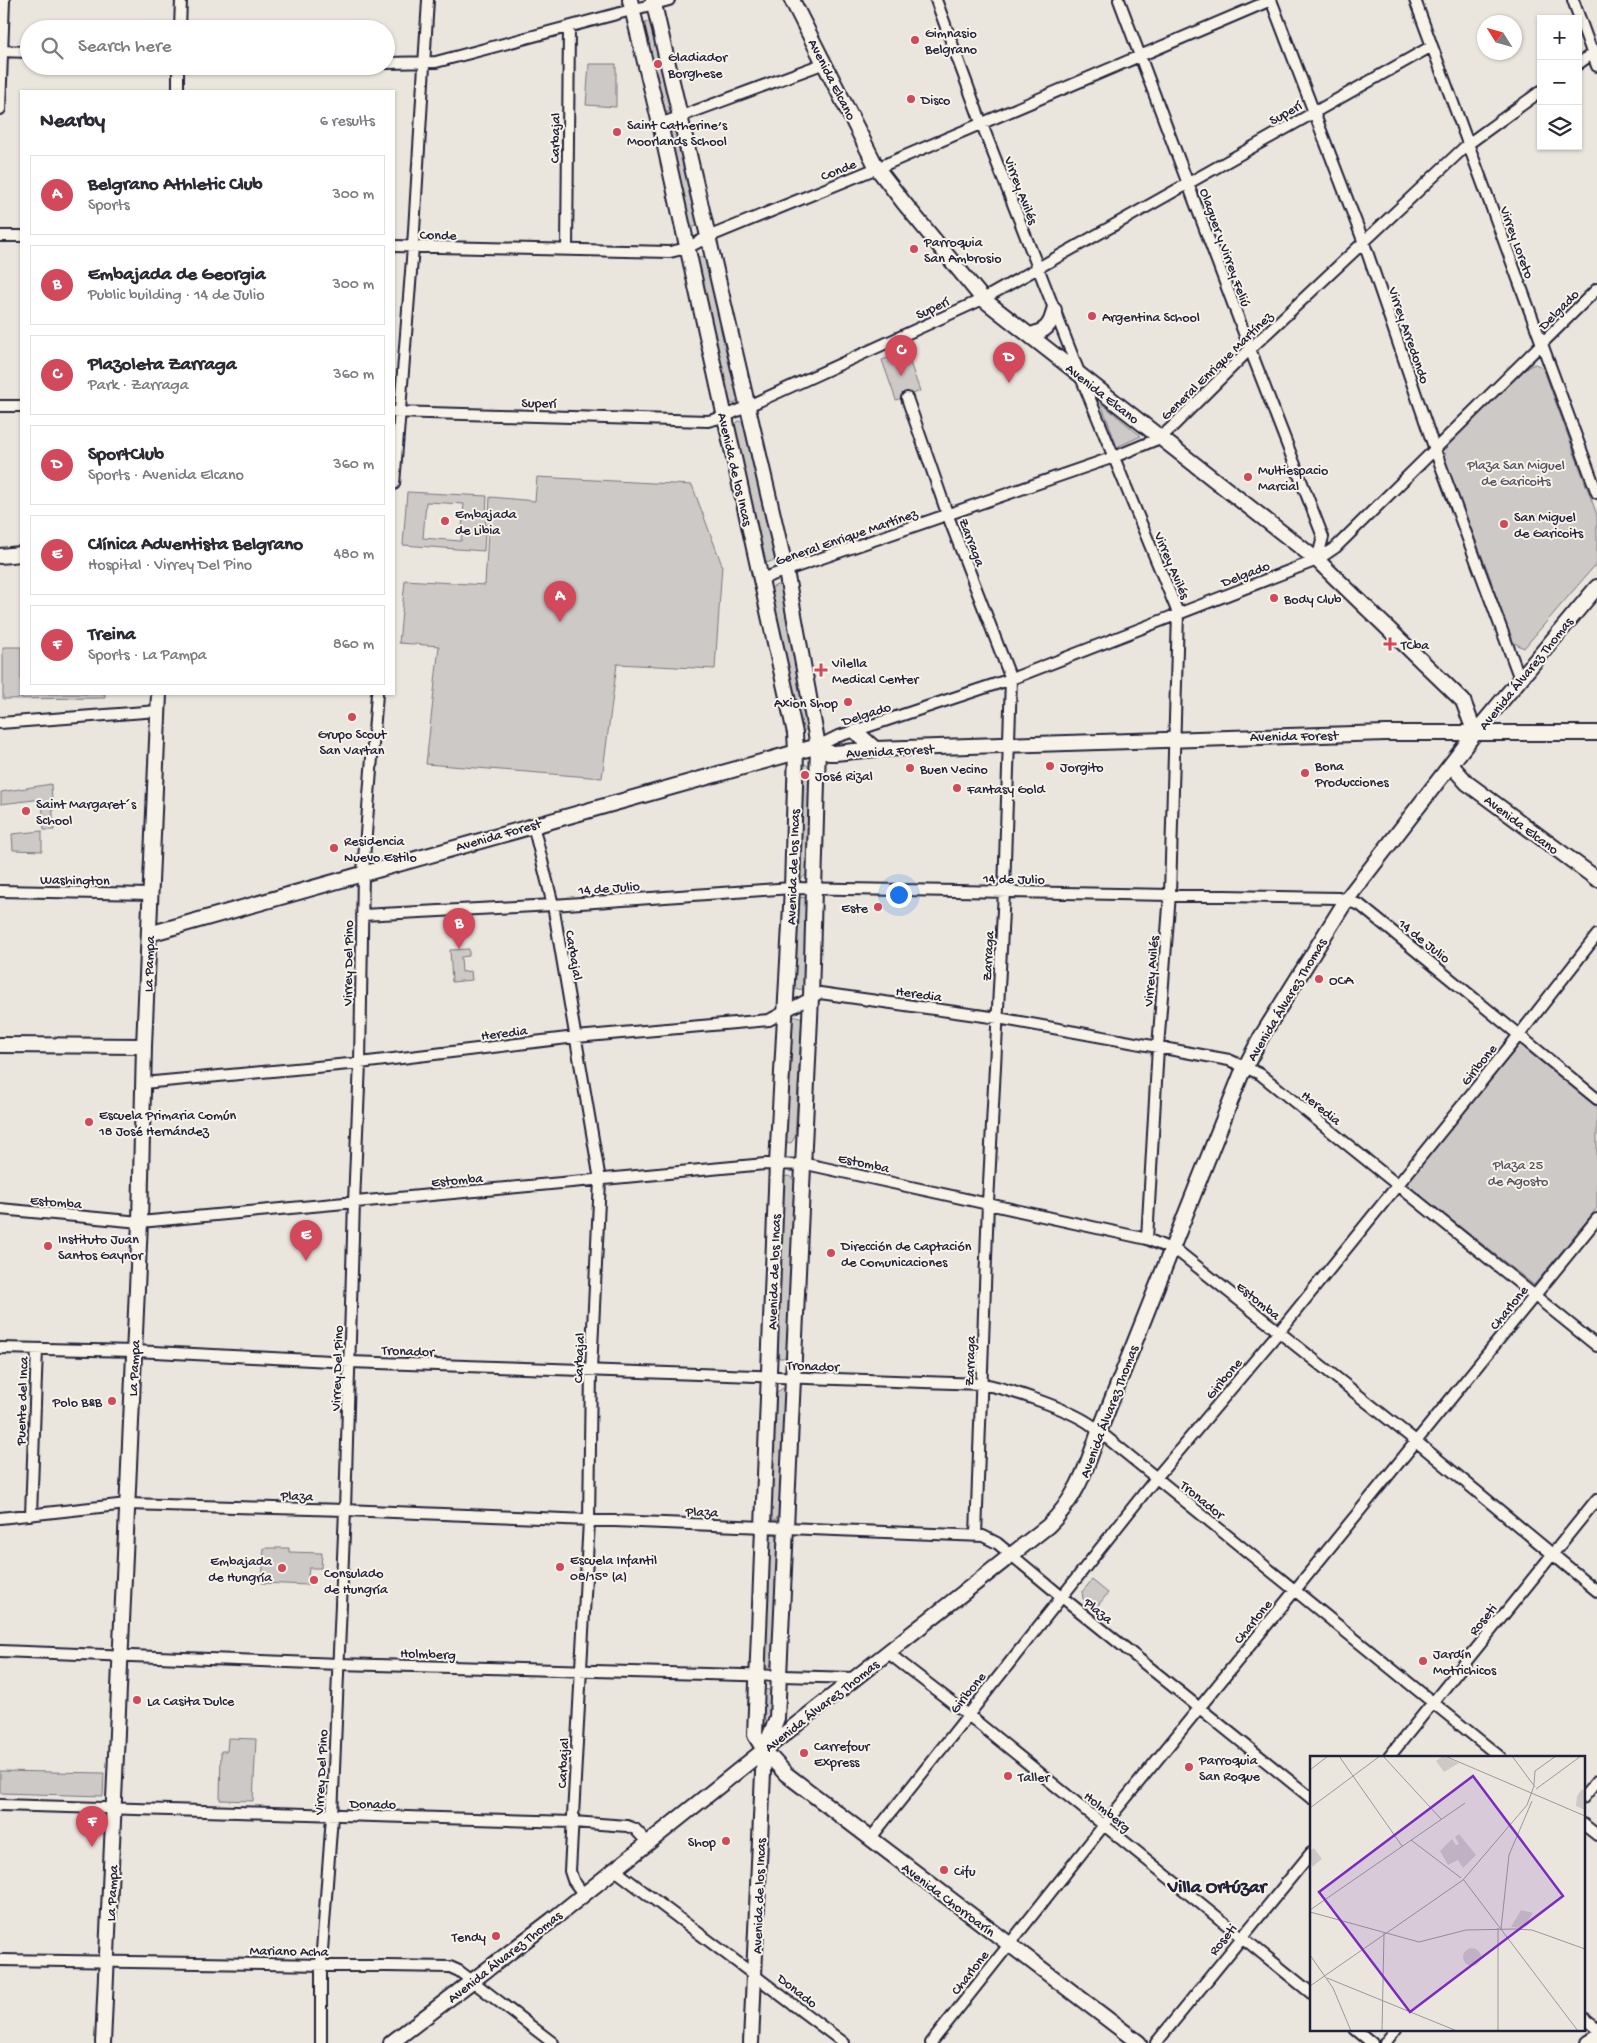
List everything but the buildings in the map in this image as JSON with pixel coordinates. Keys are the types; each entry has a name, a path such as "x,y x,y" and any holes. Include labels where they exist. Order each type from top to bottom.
{"main road":[{"name":"Avenida Elcano","path":"792,0 877,168 984,299 1317,560 1463,701 1476,733"},
{"name":"Avenida de los Incas","path":"654,2 746,407 786,571 818,746 811,997 777,1718 764,1750 751,2043"},
{"name":"Avenida de los Incas","path":"631,5 660,124 795,733 792,888 777,1164 770,1378 756,1676 755,1734 764,1750"},
{"path":"1029,335 1041,333 1048,328 1052,321 1054,310"},
{"path":"0,556 20,554"},
{"name":"Avenida Álvarez Thomas","path":"392,2043 584,1895 1048,1526 1066,1508 1081,1482 1099,1432 1245,1066 1265,1030 1347,899 1476,733 1597,587"},
{"name":"La Pampa","path":"103,2043 140,1222 144,1046 159,695"},
{"path":"856,732 875,749"},
{"name":"Avenida Forest","path":"149,934 363,872 818,746 829,753 835,753 875,749 1174,738 1386,733 1597,733"},
{"name":"Avenida Elcano","path":"1451,765 1467,783 1597,879"},
{"path":"0,1045 144,1046"},
{"name":"Avenida Chorroarín","path":"764,1750 786,1774 1139,2043"},
{"path":"1589,2043 1597,2038"}],"street":[{"path":"0,109 4,0"},
{"path":"180,20 181,0"},
{"path":"395,460 397,413 413,247 428,0"},
{"path":"395,63 436,62 570,27 631,5 669,0"},
{"name":"Virrey Avilés","path":"936,0 1054,310 1178,613 1170,894 1158,1047 1147,1239"},
{"name":"Olaguer y Virrey Feliú","path":"1119,0 1250,350 1323,537 1317,560"},
{"name":"Conde","path":"395,246 670,252 687,248 708,237 877,168 1140,54 1271,0"},
{"name":"Virrey Arredondo","path":"1271,0 1312,112 1364,243 1435,450 1520,679"},
{"name":"Virrey Loreto","path":"1415,0 1597,493"},
{"path":"1573,0 1595,52 1597,66"},
{"name":"Carbajal","path":"567,250 570,27"},
{"name":"Superí","path":"397,413 708,420 724,417 984,299 1312,112 1432,46"},
{"path":"1,51 20,52"},
{"path":"1582,61 1595,52"},
{"path":"660,124 681,118 825,63"},
{"path":"178,75 178,90"},
{"name":"General Enrique Martínez","path":"761,579 948,516 1114,457 1160,438 1250,350 1468,144 1537,94"},
{"path":"0,236 20,236"},
{"name":"Delgado","path":"818,746 836,737 856,732 1011,679 1317,560 1336,547 1597,289"},
{"name":"Zarraga","path":"907,398 948,516 1011,679 1004,892 988,1203 976,1535"},
{"path":"0,406 20,406"},
{"name":"Virrey Del Pino","path":"321,2043 321,1964 332,1816 345,1510 360,1063 363,872 377,695"},
{"path":"0,723 158,711"},
{"name":"Carbajal","path":"533,825 553,905 600,1180 591,1370 589,1521 570,1870 573,1880 584,1895"},
{"name":"14 de Julio","path":"362,915 553,905 792,888 1314,896 1347,899 1360,905 1597,1099"},
{"name":"Washington","path":"0,891 150,894"},
{"name":"Giribone","path":"870,1838 1156,1478 1278,1333 1519,1035 1597,935"},
{"name":"Heredia","path":"143,1083 360,1063 576,1037 769,1020 820,993 998,1018 1228,1060 1260,1074 1597,1346"},
{"name":"Estomba","path":"0,1210 140,1222 777,1164 802,1164 1147,1239 1180,1253 1417,1442 1597,1591"},
{"name":"Charlone","path":"931,2043 1008,1944 1597,1219"},
{"name":"Tronador","path":"0,1348 134,1351 350,1362 982,1384 997,1387 1074,1415 1099,1432 1499,1756"},
{"name":"Puente del Inca","path":"31,1515 37,1349"},
{"name":"Roseti","path":"1390,1756 1597,1498"},
{"name":"Plaza","path":"0,1518 127,1504 345,1510 976,1535 990,1538 1012,1554 1199,1709 1310,1797"},
{"name":"Holmberg","path":"0,1651 339,1664 855,1678"},
{"name":"Holmberg","path":"888,1652 1310,1992"},
{"path":"1584,1797 1597,1781"},
{"name":"Donado","path":"0,1805 573,1822 627,1826 635,1829 648,1843"},
{"path":"1584,1825 1597,1835"},
{"name":"Roseti","path":"1156,2043 1310,1854"},
{"name":"Donado","path":"615,1870 844,2043"},
{"name":"Mariano Acha","path":"0,1960 445,1966 459,1971 542,2040 553,2043"},
{"path":"1584,2018 1597,2028"},
{"path":"1356,2030 1372,2043"},
{"path":"1384,2043 1395,2030"}],"green space":[{"path":"646,22 651,22 653,25 672,103 671,111 666,113 663,111 642,28"},
{"path":"589,64 616,64 616,107 586,105"},
{"path":"673,131 680,133 700,225 690,228 668,136"},
{"path":"706,256 739,400 734,404 728,402 696,258"},
{"path":"906,351 920,391 896,400 882,360"},
{"name":"Plaza San Miguel de Garicoits","path":"1535,364 1542,367 1545,373 1597,515 1597,563 1524,648 1510,641 1490,577 1444,459 1447,447 1455,437 1528,367"},
{"path":"1101,403 1141,436 1117,447"},
{"path":"739,421 743,422 775,560 766,563 734,425"},
{"path":"537,477 692,485 722,565 715,669 617,664 602,778 426,764 439,646 399,643 405,580 485,585 490,497 535,501"},
{"path":"407,492 487,496 484,551 403,545","holes":["426,502 464,504 461,541 423,538"]},
{"path":"777,585 784,586 809,727 804,731 798,729 771,588"},
{"path":"3,647 20,647 20,695 105,695 105,698 3,699"},
{"path":"805,764 811,768 807,874 801,879 797,876 800,768"},
{"path":"51,784 54,830 44,830 42,799 1,804 1,792"},
{"path":"42,831 42,851 13,850 12,834"},
{"path":"796,897 811,898 805,989 790,990"},
{"path":"469,949 469,956 461,957 462,972 471,971 472,980 452,982 450,950"},
{"path":"797,1016 802,1018 795,1137 791,1143 785,1142 784,1137 790,1019"},
{"name":"Plaza 25 de Agosto","path":"1522,1042 1597,1104 1597,1208 1534,1285 1406,1184"},
{"path":"789,1176 795,1181 788,1354 783,1358 779,1358 782,1181 783,1177"},
{"path":"783,1388 787,1391 778,1515 776,1520 773,1520 768,1515 777,1392"},
{"path":"775,1534 779,1539 773,1660 770,1667 764,1667 768,1536"},
{"path":"264,1548 289,1548 289,1552 322,1553 321,1568 309,1568 307,1585 262,1583"},
{"path":"1092,1580 1108,1593 1095,1609 1083,1599 1082,1592"},
{"path":"763,1689 769,1690 772,1693 770,1727 767,1730 761,1730"},
{"path":"228,1738 256,1739 253,1801 220,1800 221,1751 227,1751"},
{"path":"0,1771 104,1773 103,1796 0,1793"}],"place":[{"name":"Gimnasio Belgrano","path":"915,40"},
{"name":"Gladiador Borghese","path":"658,64"},
{"name":"Disco","path":"911,99"},
{"name":"Saint Catherine’s Moorlands School","path":"617,132"},
{"name":"Parroquia San Ambrosio","path":"914,249"},
{"name":"Argentina School","path":"1092,316"},
{"name":"Plazoleta Zarraga","path":"901,376"},
{"name":"SportClub","path":"1009,383"},
{"name":"Multiespacio Marcial","path":"1248,477"},
{"name":"Embajada de Libia","path":"445,521"},
{"name":"San Miguel de Garicoits","path":"1504,524"},
{"name":"Body Club","path":"1274,598"},
{"name":"Belgrano Athletic Club","path":"560,622"},
{"name":"TCba","path":"1390,644"},
{"name":"Vilella Medical Center","path":"821,670"},
{"name":"Axion Shop","path":"848,702"},
{"name":"Grupo Scout San Vartan","path":"352,717"},
{"name":"Jorgito","path":"1050,766"},
{"name":"Buen Vecino","path":"910,768"},
{"name":"Bona Producciones","path":"1305,773"},
{"name":"José Rizal","path":"805,775"},
{"name":"Fantasy Gold","path":"957,788"},
{"name":"Saint Margaret´s School","path":"26,811"},
{"name":"Residencia Nuevo Estilo","path":"334,848"},
{"name":"Este","path":"878,907"},
{"name":"Embajada de Georgia","path":"459,949"},
{"name":"OCA","path":"1319,979"},
{"name":"Escuela Primaria Común 18 José Hernández","path":"89,1122"},
{"name":"Instituto Juan Santos Gaynor","path":"48,1246"},
{"name":"Dirección de Captación de Comunicaciones","path":"831,1253"},
{"name":"Clínica Adventista Belgrano","path":"306,1261"},
{"name":"Polo B&B","path":"112,1401"},
{"name":"Escuela Infantil 08/15º (a)","path":"560,1567"},
{"name":"Embajada de Hungría","path":"282,1568"},
{"name":"Consulado de Hungría","path":"314,1580"},
{"name":"Jardín Motrichicos","path":"1423,1661"},
{"name":"La Casita Dulce","path":"137,1700"},
{"name":"Carrefour Express","path":"804,1753"},
{"name":"Parroquia San Roque","path":"1189,1767"},
{"name":"Taller","path":"1008,1776"},
{"name":"Shop","path":"726,1841"},
{"name":"Treina","path":"92,1847"},
{"name":"Cifu","path":"944,1870"},
{"name":"Tendy","path":"496,1936"}],"district":[{"name":"Villa Ortúzar","path":"1217,1885"}]}
